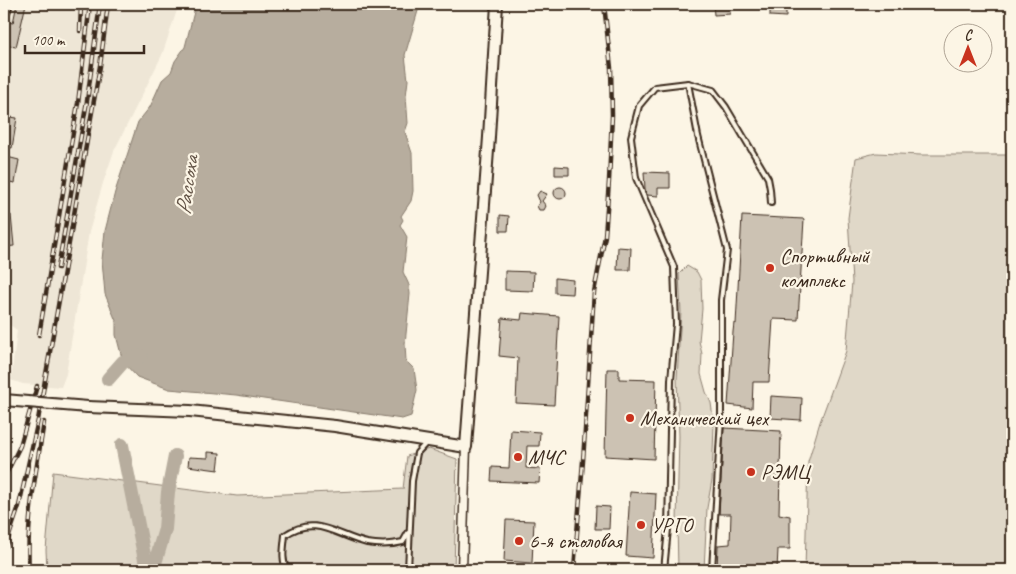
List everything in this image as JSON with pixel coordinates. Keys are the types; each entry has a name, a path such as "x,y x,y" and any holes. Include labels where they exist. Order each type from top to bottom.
{"street":[{"path":"462,570 466,446 497,4"},
{"path":"4,400 88,407 190,411 335,426 466,446"}],"lane":[{"path":"4,22 10,4"},
{"path":"688,84 698,136 727,250 721,300 721,418 712,570"},
{"path":"664,570 668,529 671,380 676,324 674,267 636,178 631,137 639,106 655,88 688,84 712,90 726,107 768,178 770,203"},
{"path":"408,570 408,533 412,481 417,453 429,441"},
{"path":"287,570 284,552 285,535 296,528 319,526 368,543 392,545 403,542 408,533"}],"shaded area":[{"path":"4,4 179,4 162,55 114,151 103,183 89,232 66,374 61,387 23,384 11,380 17,330 4,321"},
{"path":"876,153 1012,155 1012,570 805,570 808,462 820,422 846,351 852,282 848,218 856,158"},
{"path":"687,266 697,272 701,280 702,309 699,341 702,354 701,374 711,403 714,425 712,480 707,508 704,570 678,570 679,436 677,379 681,312 679,274"},
{"path":"429,449 457,459 454,570 47,570 46,550 53,472 237,496 403,489 407,456"}],"water":[{"name":"Рассоха","path":"196,4 420,4 405,55 408,80 406,96 408,123 405,132 412,153 413,191 411,201 401,216 403,220 400,225 407,237 403,272 409,285 410,294 405,344 406,361 414,369 417,390 411,416 402,419 236,395 169,389 137,377 123,362 116,335 116,321 105,294 102,260 105,231 115,192 138,122 150,107 162,80 171,72 175,61 185,47"}],"building":[{"path":"17,4 26,4 16,47 4,45 8,22 13,23"},
{"path":"713,4 730,4 730,14 714,15"},
{"path":"770,4 786,4 786,17 770,16"},
{"path":"4,116 17,118 12,148 4,147"},
{"path":"7,157 19,160 15,183 4,181"},
{"path":"555,166 569,167 569,175 555,175"},
{"path":"644,172 670,173 670,188 658,188 658,196 647,195"},
{"path":"560,187 566,193 560,199 554,193"},
{"path":"540,191 547,194 542,201 546,206 544,210 539,210 537,206 540,202 537,195"},
{"path":"4,215 11,215 14,246 4,247"},
{"path":"500,215 509,216 508,231 500,231"},
{"name":"Спортивный комплекс","path":"742,216 804,219 798,320 773,319 769,382 753,382 752,408 728,405 734,323 736,324"},
{"path":"618,247 631,248 630,270 617,270"},
{"path":"505,271 534,272 533,291 505,290"},
{"path":"555,278 573,280 572,294 555,293"},
{"path":"522,313 559,316 554,405 516,403 518,358 499,356 502,318 521,320"},
{"name":"Механический цех","path":"607,369 619,369 619,379 656,380 654,459 605,456"},
{"path":"771,396 802,398 801,420 770,418"},
{"name":"РЭМЦ","path":"724,428 781,431 779,514 790,516 790,549 778,549 777,570 717,570 718,545 730,544 731,514 719,514"},
{"name":"МЧС","path":"511,430 540,432 539,446 527,446 526,468 540,469 539,483 491,481 492,467 509,468"},
{"path":"208,452 220,453 218,470 188,466 189,457 208,458"},
{"name":"УРГО","path":"630,492 656,494 653,558 626,556"},
{"path":"596,506 610,507 609,529 595,529"},
{"name":"6-я столовая","path":"506,520 534,521 532,563 504,561"}],"waterway":[{"path":"108,379 123,362 141,356"},
{"path":"122,445 147,570"},
{"path":"153,570 165,529 168,492 175,456"}],"railway":[{"path":"80,31 81,4"},
{"path":"39,335 78,103 90,4"},
{"path":"58,268 87,101 100,4"},
{"path":"4,551 19,506 38,420 100,66 108,4"},
{"path":"574,570 594,292 605,236 609,181 612,115 611,68 604,4"},
{"path":"4,478 20,446 37,386"},
{"path":"29,570 30,514 44,422"}],"place":[{"name":"Спортивный комплекс","path":"770,268"},
{"name":"Механический цех","path":"630,418"},
{"name":"МЧС","path":"518,457"},
{"name":"РЭМЦ","path":"751,472"},
{"name":"УРГО","path":"641,525"},
{"name":"6-я столовая","path":"519,541"}]}
